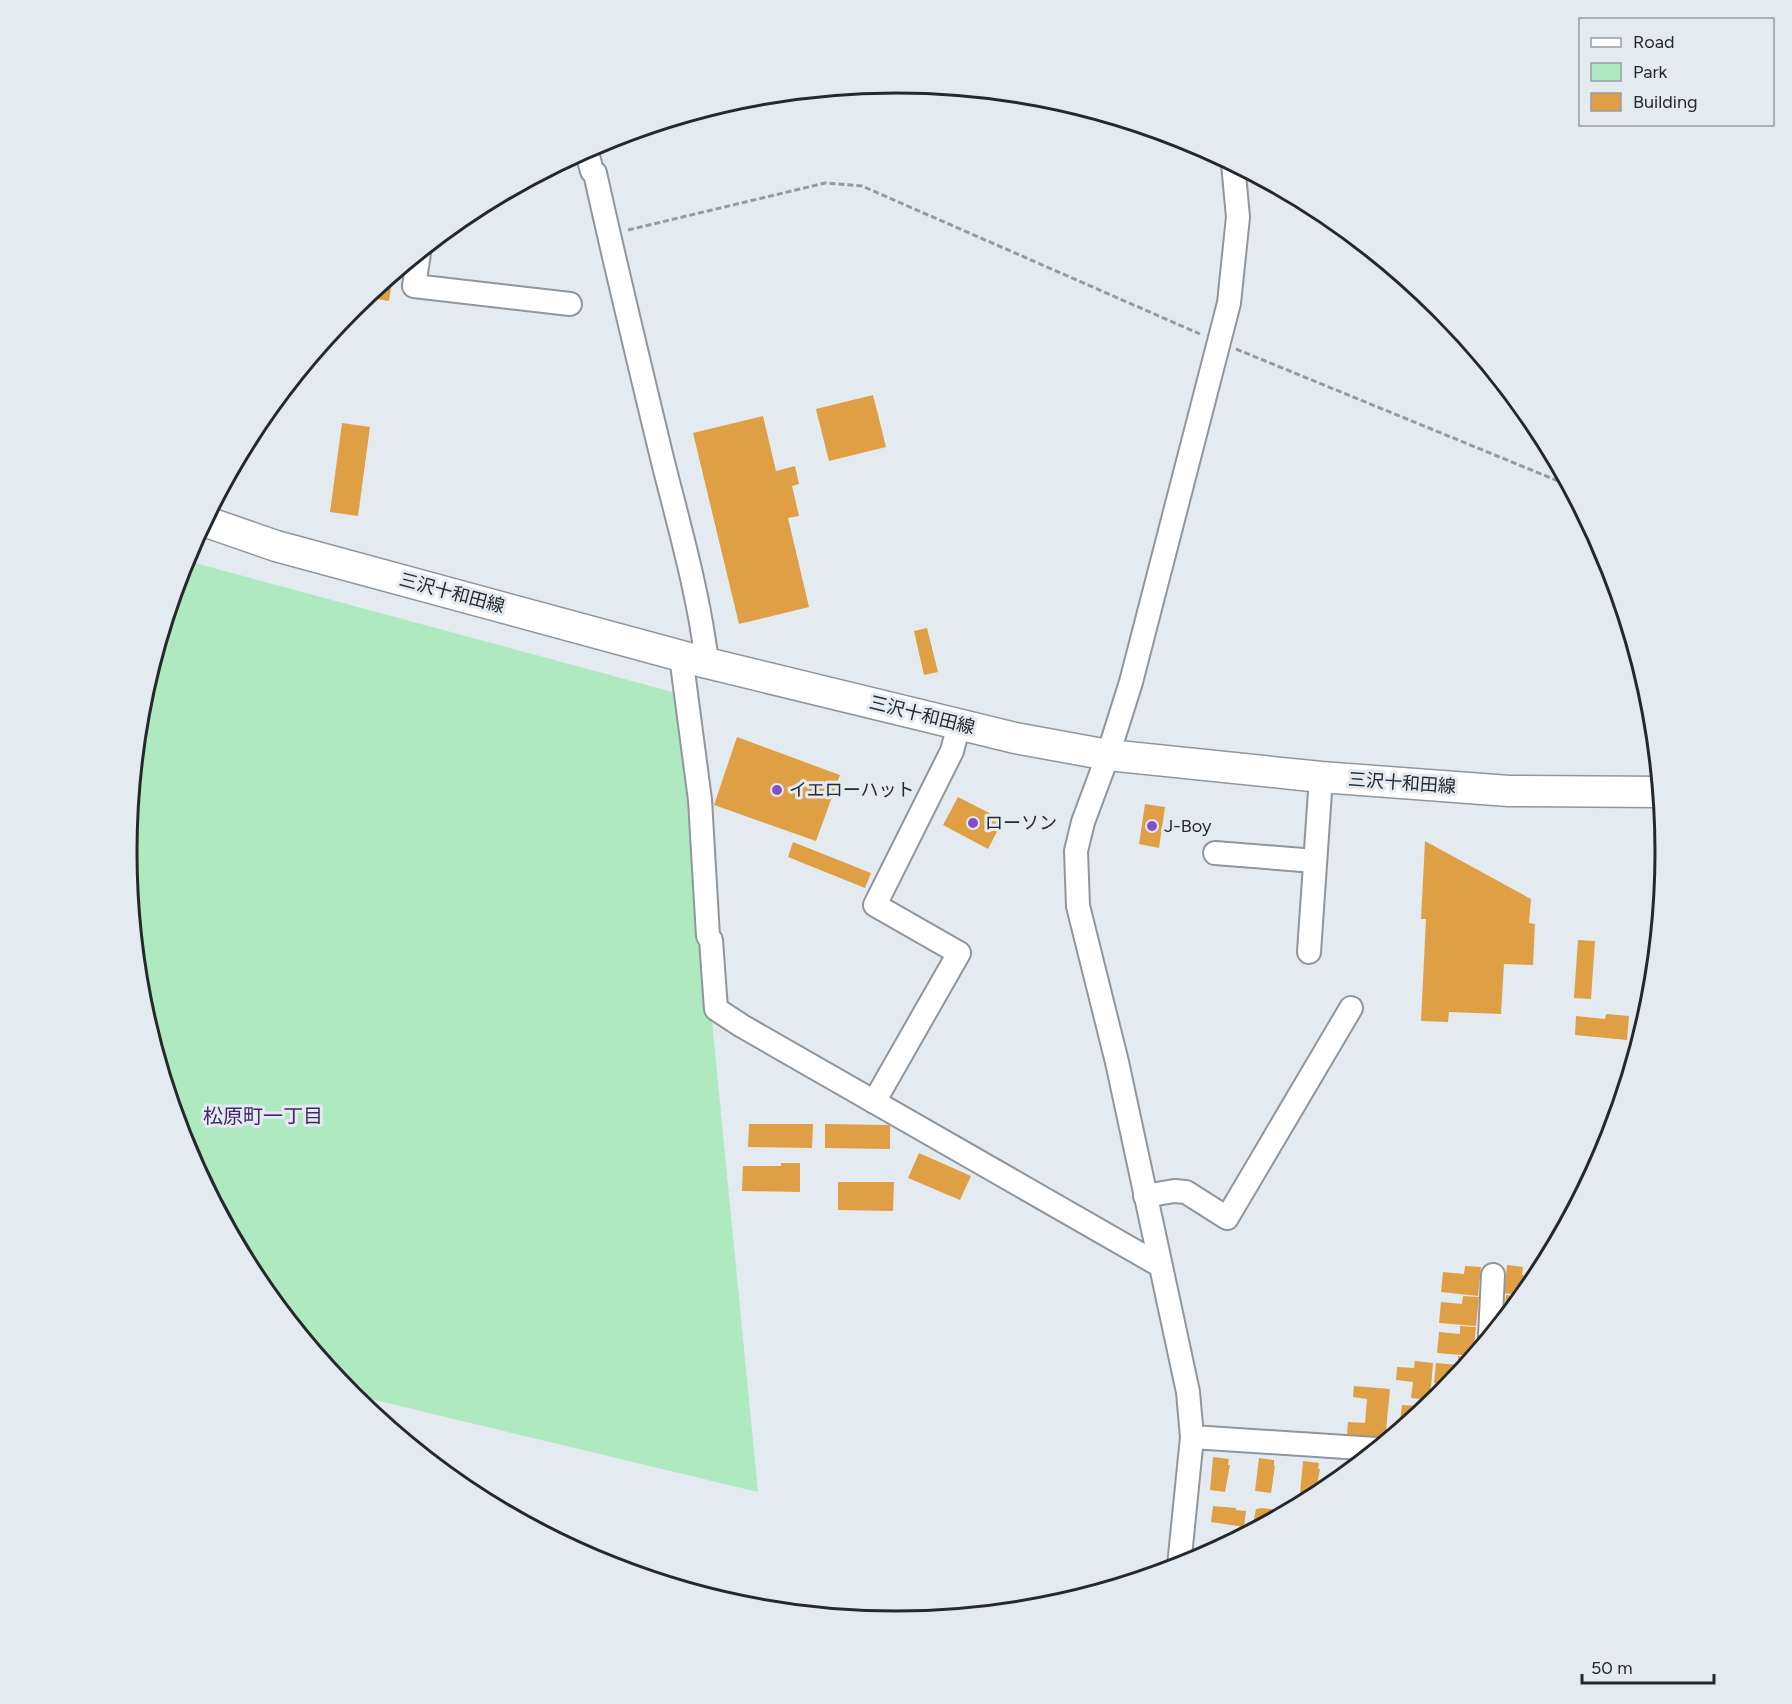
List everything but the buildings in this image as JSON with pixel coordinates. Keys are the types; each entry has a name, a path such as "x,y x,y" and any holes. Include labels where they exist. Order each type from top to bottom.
{"main road":[{"name":"三沢十和田線","path":"212,524 276,546 694,660 1015,738 1108,755 1321,777 1509,791 1652,792"}],"street":[{"path":"589,159 592,171 595,173 703,632 694,660 708,936 711,940 716,1009 1161,1266"},
{"path":"1180,1555 1192,1437 1188,1392 1117,1062 1078,906 1076,851 1083,822 1108,755 1131,682 1229,303 1238,217 1234,172"},
{"path":"417,264 414,286 570,304"},
{"path":"874,1102 959,953 874,906 952,751 959,724"},
{"path":"1309,952 1321,777"},
{"path":"1215,853 1315,861"},
{"path":"1145,1196 1174,1191 1186,1192 1227,1218 1351,1008"},
{"path":"1491,1323 1493,1275"},
{"path":"1192,1437 1365,1448"}],"path":[{"path":"608,235 825,183 862,186 1219,342 1557,481"}],"green space":[{"path":"195,563 680,694 758,1492 370,1399 325,1352 294,1314 265,1274 239,1232 215,1188 177,1096 152,1000 143,951 139,902 137,852 143,753 163,656 177,608"}],"place":[{"name":"イエローハット","path":"777,790"},
{"name":"ローソン","path":"973,823"},
{"name":"J-Boy","path":"1152,826"}],"district":[{"name":"松原町一丁目","path":"263,1116"}]}
